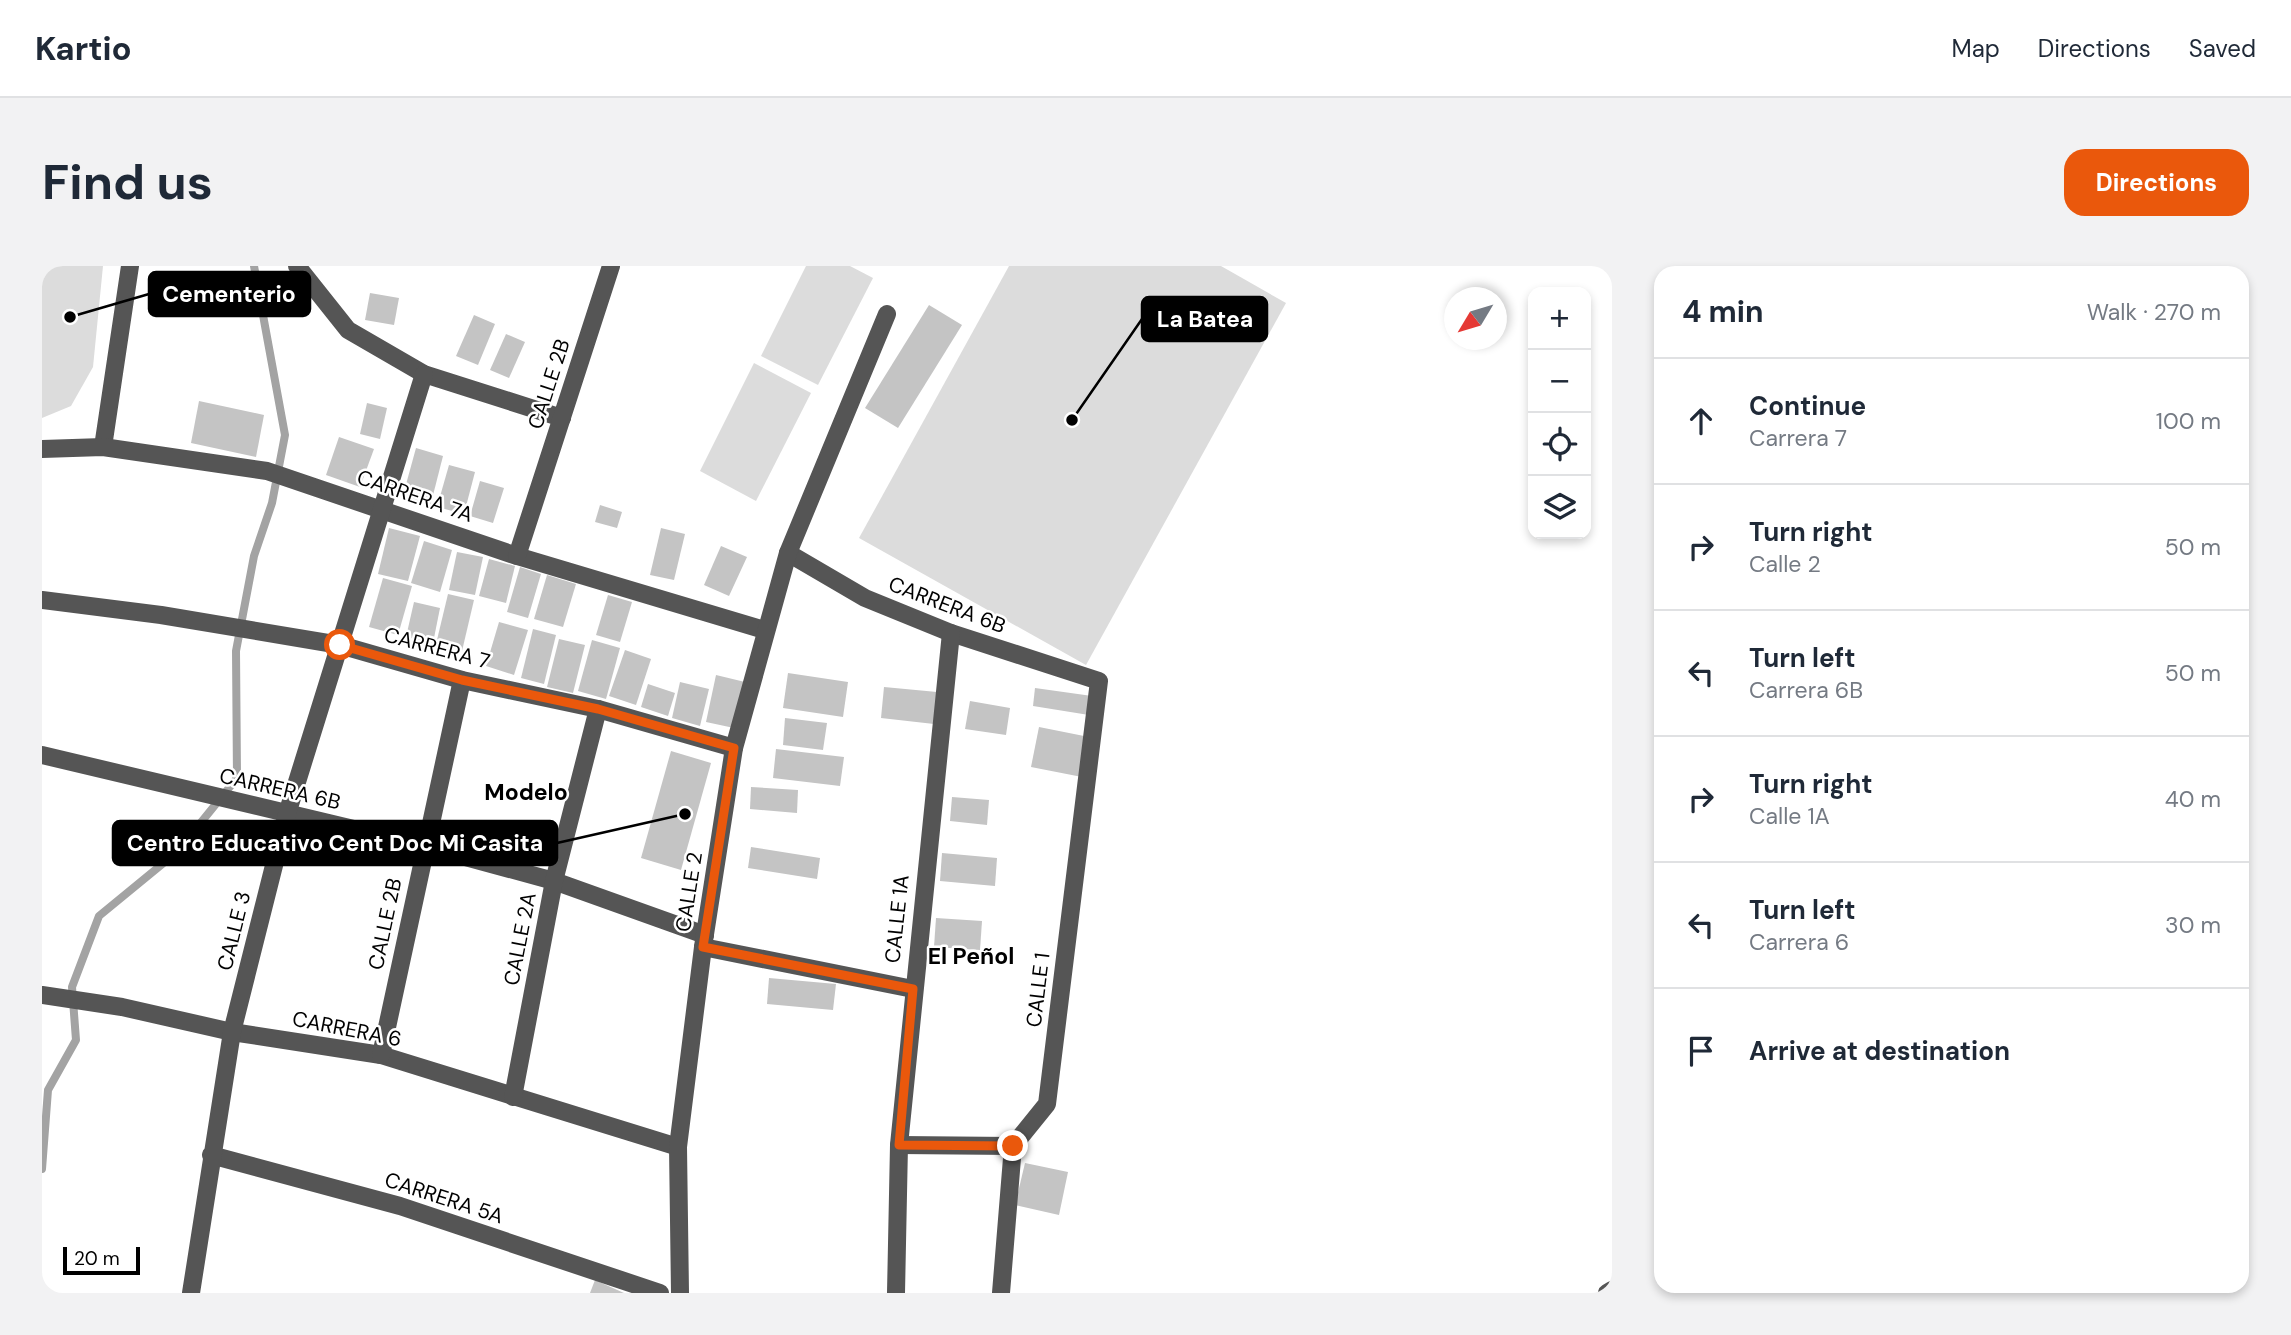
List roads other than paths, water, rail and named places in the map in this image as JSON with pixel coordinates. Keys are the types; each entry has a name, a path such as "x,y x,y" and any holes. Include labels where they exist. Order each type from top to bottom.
{"street":[{"path":"103,446 130,266"},
{"path":"297,266 348,330 424,374 562,418"},
{"name":"CALLE 2B","path":"517,556 611,266"},
{"name":"CALLE 2","path":"680,1293 678,1147 704,941 734,748 764,630 788,553 887,314"},
{"name":"CALLE 3","path":"191,1293 232,1032 287,814 380,508 424,374"},
{"name":"CARRERA 7A","path":"42,449 103,446 267,471 517,556 764,630"},
{"name":"CARRERA 6B","path":"788,553 865,598 951,634 1098,681"},
{"name":"CARRERA 7","path":"42,600 229,625 340,645 462,680 598,709 734,748"},
{"name":"CALLE 1A","path":"896,1293 899,1145 951,634"},
{"name":"CALLE 2B","path":"381,1055 462,680"},
{"name":"CALLE 1","path":"1013,1146 1047,1104 1098,681"},
{"name":"CALLE 2A","path":"513,1097 554,881 598,709"},
{"name":"CARRERA 6B","path":"42,755 425,846 554,881 704,941 913,989"},
{"name":"CARRERA 6","path":"47,996 122,1007 232,1032 381,1055 678,1147"},
{"path":"899,1145 1013,1146 1001,1293"},
{"name":"CARRERA 5A","path":"211,1155 400,1206 660,1293"},
{"path":"1606,1293 1612,1290"}],"waterway":[{"path":"42,1169 48,1090 76,1040 72,987 99,916 177,852 237,778 236,651 254,556 272,503 285,435 254,266"}],"place":[{"name":"Cementerio","path":"70,317"},
{"name":"La Batea","path":"1072,420"},
{"name":"Centro Educativo Cent Doc Mi Casita","path":"685,814"}],"district":[{"name":"Modelo","path":"526,792"},
{"name":"El Peñol","path":"971,956"}]}
